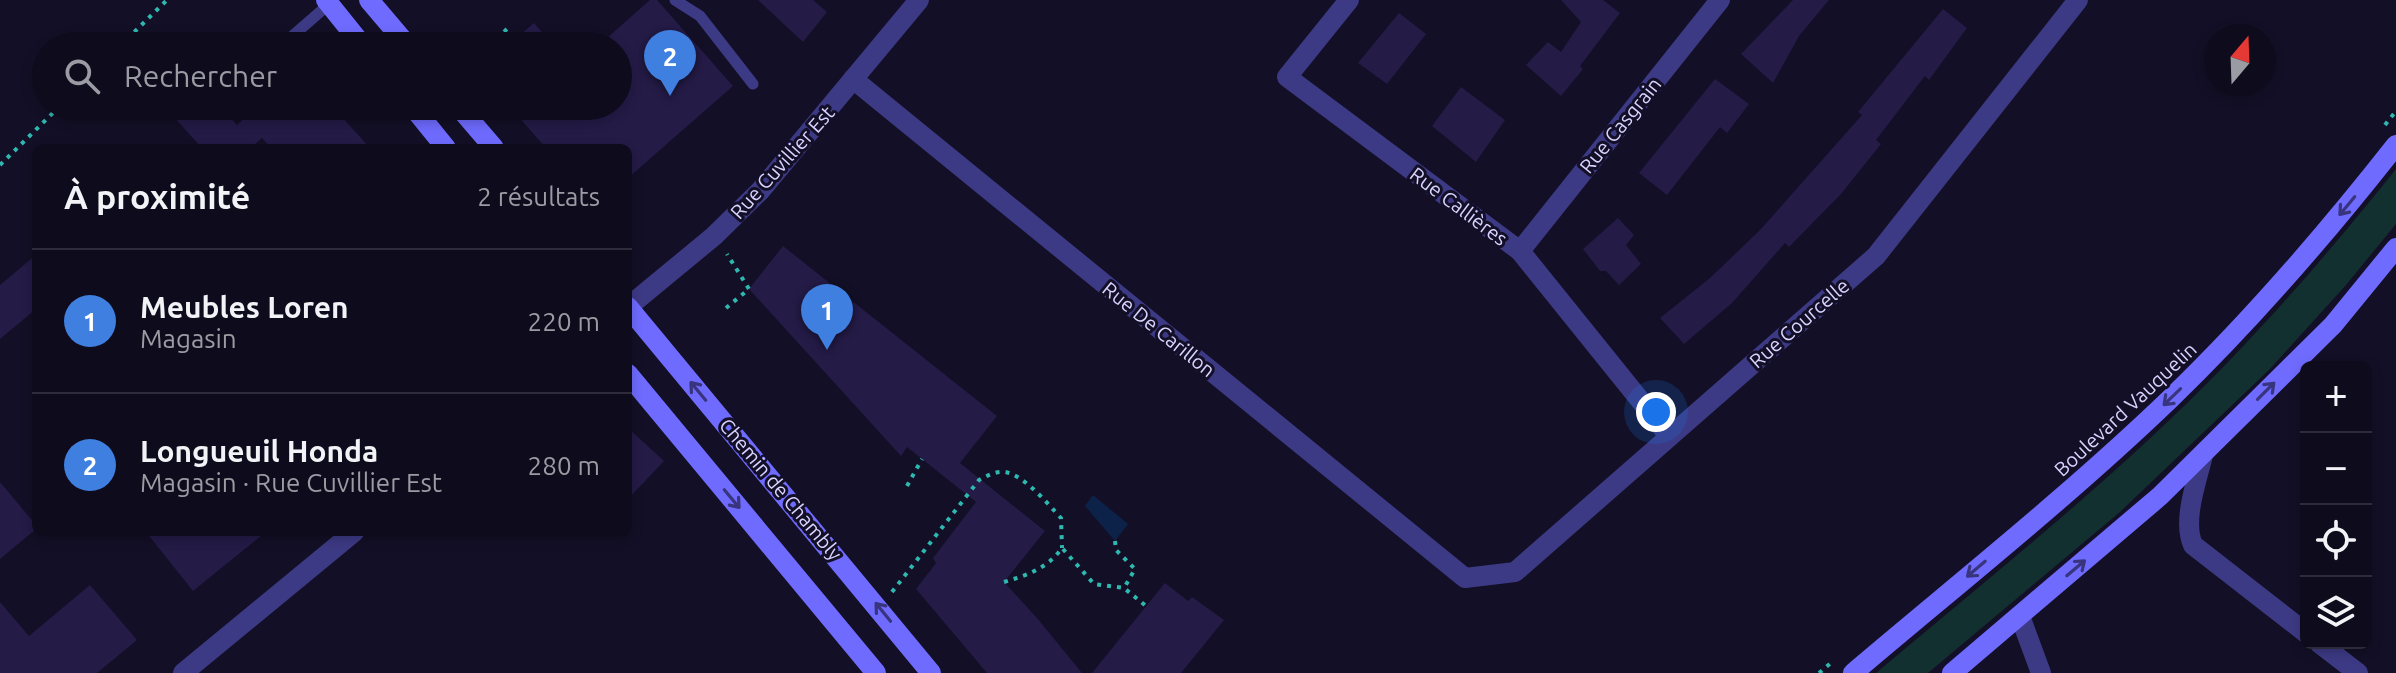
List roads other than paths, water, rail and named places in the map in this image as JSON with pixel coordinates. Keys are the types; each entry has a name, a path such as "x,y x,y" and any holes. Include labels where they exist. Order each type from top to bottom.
{"street":[{"path":"369,0 396,32"},
{"name":"Rue Cuvillier Est","path":"632,304 714,236 760,191 919,0"},
{"name":"Rue Callières","path":"1349,0 1287,77 1520,251 1669,436"},
{"name":"Rue Casgrain","path":"1520,251 1720,0"},
{"name":"Rue Courcelle","path":"1465,578 1515,572 1876,256 2078,0"},
{"path":"327,2 352,32"},
{"name":"Rue De Carillon","path":"853,79 1465,578"},
{"path":"423,120 443,144"},
{"path":"470,120 491,144"},
{"name":"Boulevard Vauquelin","path":"1853,673 2064,495 2189,381 2282,283 2388,139"},
{"path":"1952,673 2160,496 2203,455 2333,325 2396,248"},
{"name":"Chemin de Chambly","path":"632,312 931,673"},
{"path":"632,379 876,673"},
{"path":"2203,455 2190,524 2189,536 2193,545 2300,628"},
{"path":"183,673 349,536"},
{"path":"2020,616 2041,673"},
{"path":"2327,649 2358,673"}],"lane":[{"path":"675,0 700,16 753,84"},
{"path":"296,32 327,2"}],"water":[{"path":"1093,495 1128,524 1115,541 1085,506"}],"place":[{"name":"Longueuil Honda","path":"670,96"},
{"name":"Meubles Loren","path":"827,350"}]}
